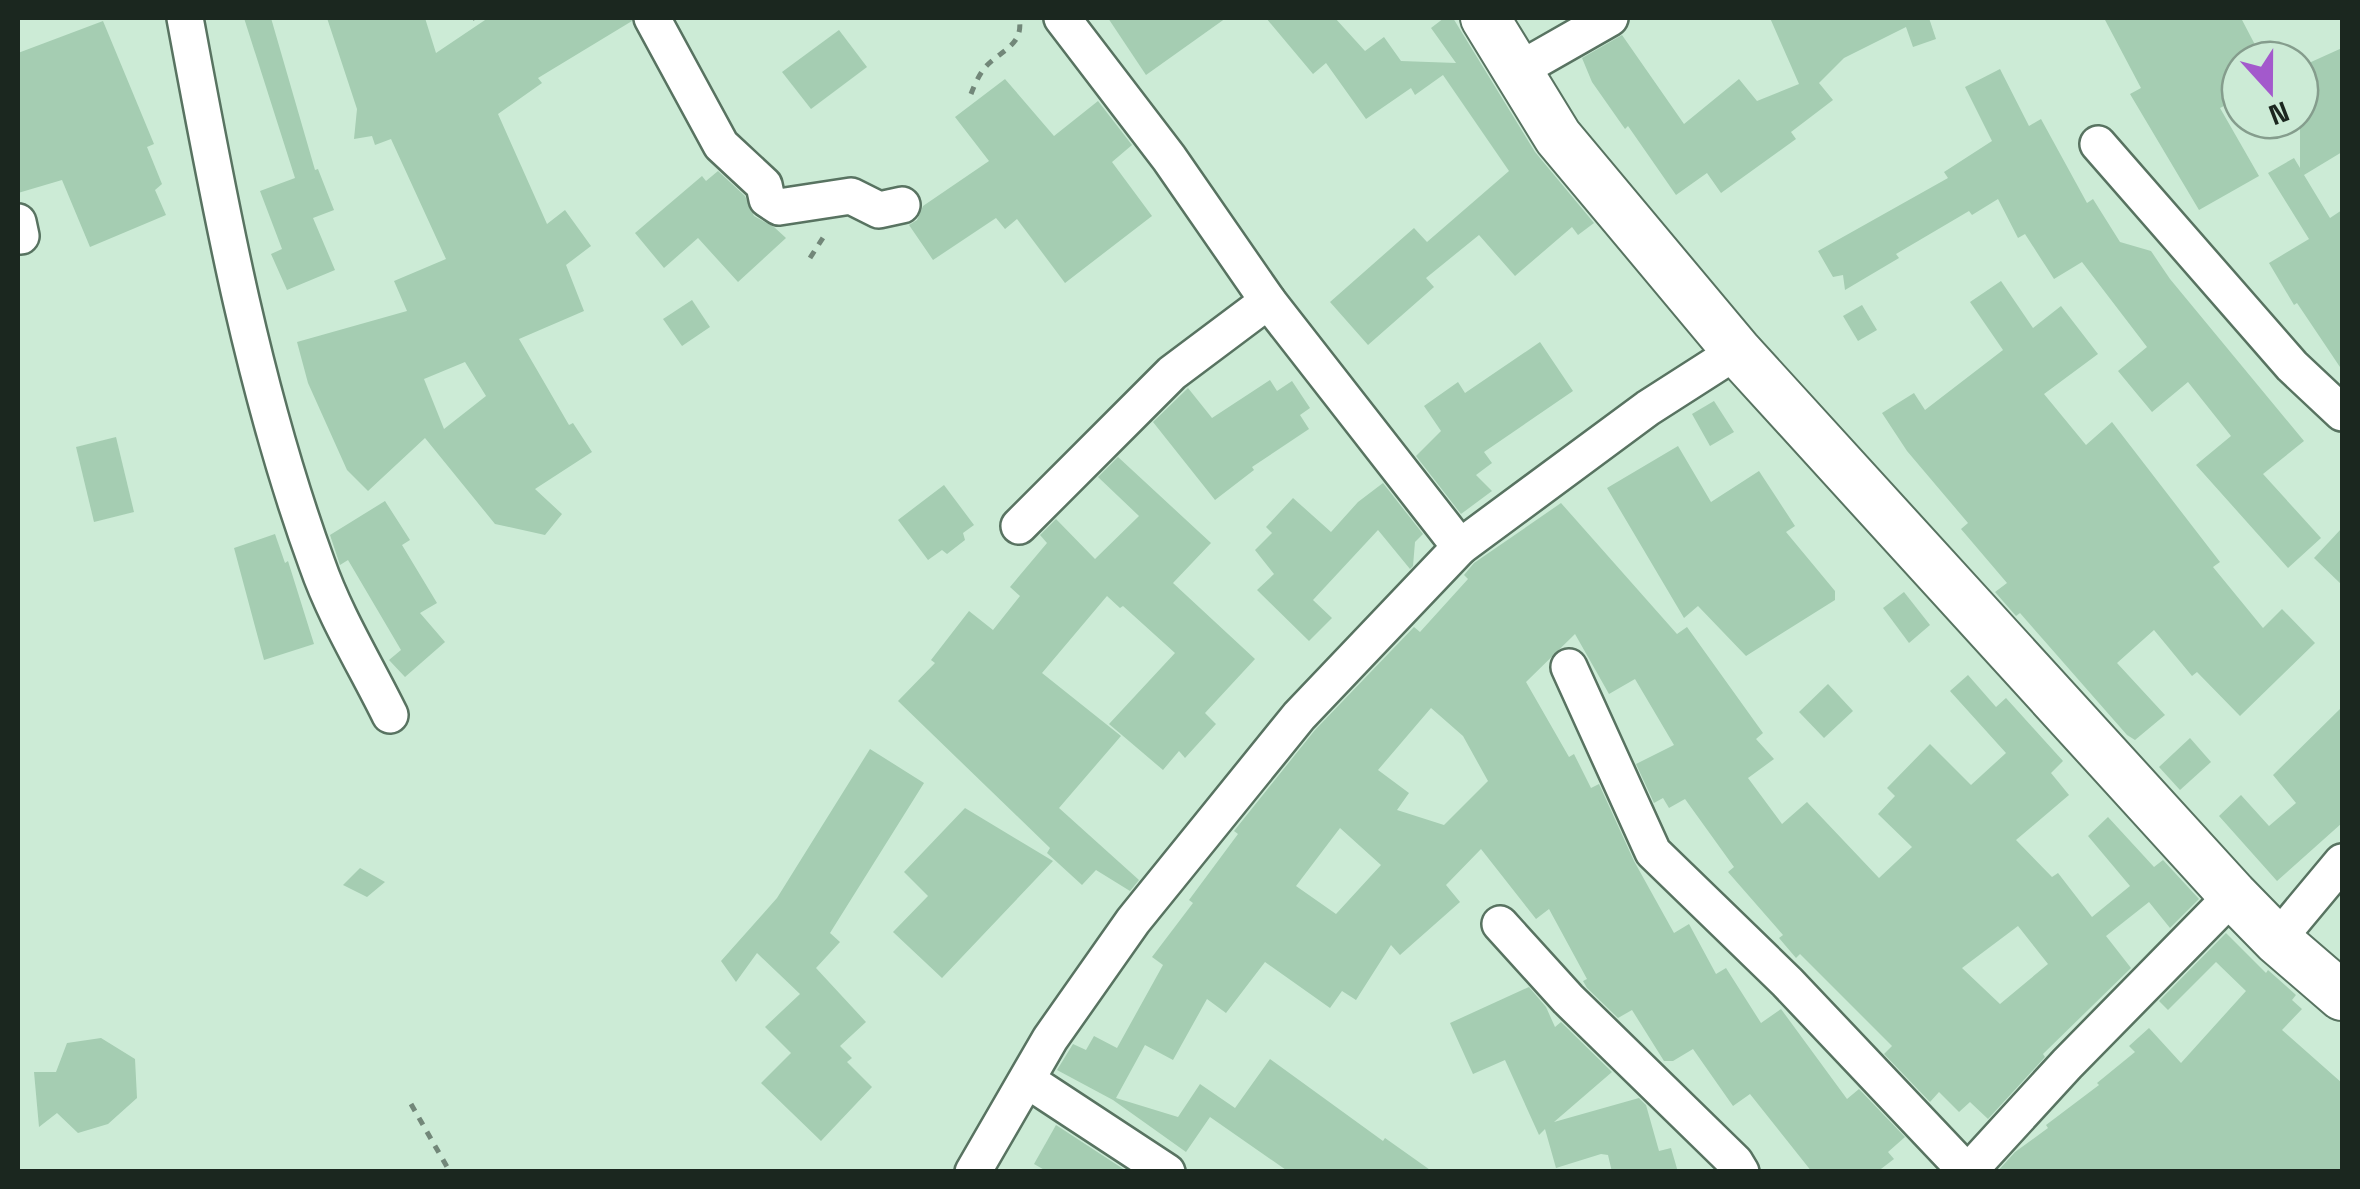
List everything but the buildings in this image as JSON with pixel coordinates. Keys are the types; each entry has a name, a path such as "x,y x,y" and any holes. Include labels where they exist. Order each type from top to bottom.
{"street":[{"path":"185,18 223,223 286,470 318,568 390,715"},
{"path":"652,18 721,144 764,185 766,199 779,207 852,196 878,210 902,206"},
{"path":"1062,18 1170,158 1268,301 1460,547"},
{"path":"1484,18 1558,136 1737,351 2232,895 2342,996"},
{"path":"1517,71 1610,18"},
{"path":"2098,144 2292,366 2342,413"},
{"path":"1019,526 1172,373 1268,301"},
{"path":"973,1172 1050,1039 1133,921 1298,716 1460,547 1648,408 1737,351"},
{"path":"1569,667 1652,852 1787,982 1968,1172 2232,895"},
{"path":"2277,940 2342,862"},
{"path":"1500,924 1568,999 1741,1172"},
{"path":"1027,1080 1167,1172"}],"path":[{"path":"971,94 981,72 993,59 1011,49 1021,27 1019,18"},
{"path":"411,1104 450,1172"}]}
